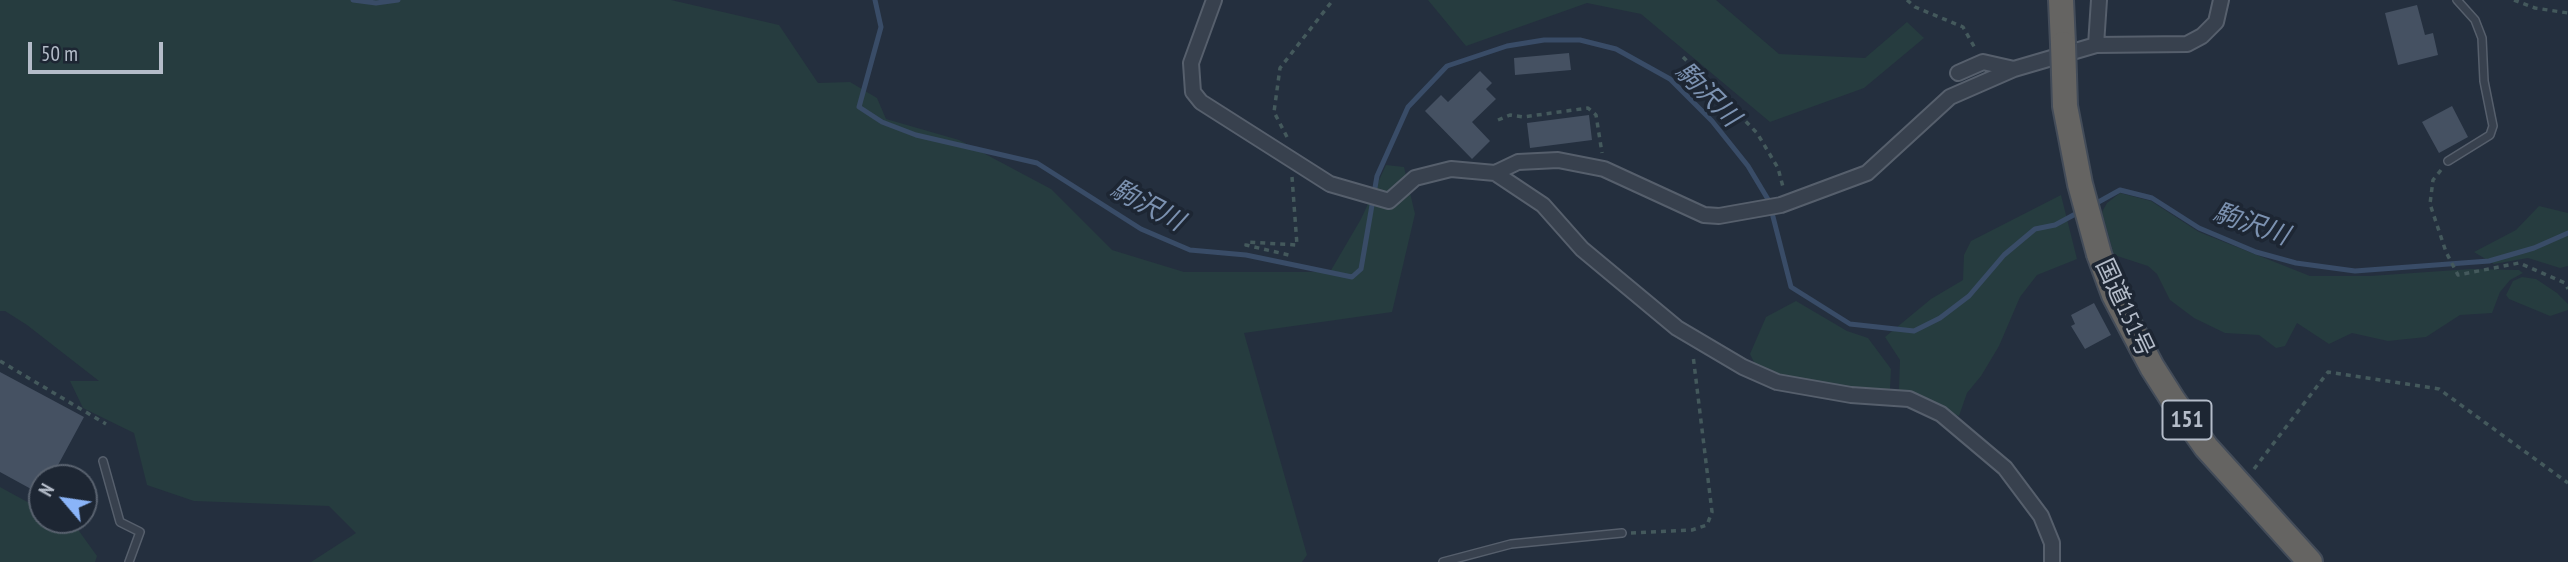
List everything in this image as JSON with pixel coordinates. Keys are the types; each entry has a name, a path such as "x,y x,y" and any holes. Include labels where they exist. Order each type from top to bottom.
{"highway":[{"name":"国道151号","path":"2061,0 2065,106 2080,184 2099,254 2114,295 2152,367 2206,447 2310,562"}],"street":[{"path":"1214,0 1191,63 1193,92 1200,102 1298,171 1345,189 1390,201 1415,178 1451,169 1495,173 1543,205 1582,249 1693,339 1777,382 1851,395 1909,399 1941,414 2005,468 2033,505 2052,543 2052,562"},
{"path":"2096,45 2099,0"},
{"path":"1495,173 1517,162 1558,160 1604,169 1704,215 1719,216 1784,204 1867,173 1950,97 2014,69 2096,45 2187,44 2202,36 2216,22 2221,0"},
{"path":"1958,73 1983,62 2014,69"}],"lane":[{"path":"2448,161 2490,135 2493,126 2484,81 2482,38 2475,20 2456,0"},
{"path":"103,461 120,522 140,533 128,562"},
{"path":"1443,562 1511,544 1622,533"}],"path":[{"path":"1293,256 1246,245 1247,242 1297,245 1298,171 1301,152 1287,137 1274,112 1280,68 1333,0"},
{"path":"1907,0 1915,7 1963,27 1983,62"},
{"path":"2514,0 2535,8 2568,13"},
{"path":"1683,57 1757,133 1778,168 1784,204"},
{"path":"1498,120 1510,115 1523,117 1588,108 1596,115 1604,169"},
{"path":"2448,161 2433,180 2430,204 2446,252 2458,275 2519,263 2565,283 2568,289"},
{"path":"1622,533 1692,530 1707,525 1712,512 1696,399 1693,339"},
{"path":"0,361 106,424"},
{"path":"2241,487 2328,372 2439,389 2568,484"}],"green space":[{"path":"0,0 671,0 779,25 818,83 850,82 877,98 886,119 959,140 1051,189 1112,250 1184,272 1330,272 1361,219 1386,165 1404,167 1415,214 1392,312 1244,333 1307,555 1302,562 311,562 356,533 329,506 194,501 147,485 134,433 83,408 70,381 99,381 27,325 5,311 0,311"},
{"path":"1428,0 1716,0 1779,54 1865,58 1907,22 1924,38 1864,88 1770,122 1641,14 1587,3 1466,46"},
{"path":"2120,193 2151,201 2199,232 2310,276 2370,276 2471,269 2519,270 2523,273 2510,280 2500,292 2492,313 2460,315 2426,337 2388,341 2352,333 2329,344 2297,323 2285,346 2276,348 2259,335 2225,333 2194,318 2170,300 2157,274 2148,266 2114,255 2102,212 2107,203"},
{"path":"2061,195 2077,259 2037,275 2020,297 1999,346 1967,393 1959,416 1899,390 1900,360 1885,337 1931,299 1963,280 1964,255 1971,241"},
{"path":"2539,206 2568,213 2568,266 2560,268 2528,258 2494,264 2474,252 2516,230"},
{"path":"2522,277 2536,279 2557,293 2568,304 2568,310 2550,316 2509,299 2506,295 2513,281"},
{"path":"1796,301 1847,331 1868,338 1891,369 1890,389 1873,394 1772,376 1756,366 1750,354 1766,317"},
{"path":"0,487 28,502 28,534 81,534 97,556 95,562 0,562"}],"building":[{"path":"2417,5 2425,35 2433,33 2438,55 2398,65 2385,13"},
{"path":"1569,53 1571,70 1515,75 1514,58"},
{"path":"1480,71 1492,83 1486,89 1496,99 1472,122 1490,141 1472,159 1425,111 1441,95 1448,102"},
{"path":"2452,106 2468,137 2439,153 2422,122"},
{"path":"1589,115 1592,140 1530,148 1527,123"},
{"path":"2094,303 2111,335 2085,349 2071,326 2075,324 2071,315"},
{"path":"0,372 84,417 59,464 28,464 28,487 0,472"}],"waterway":[{"name":"駒沢川","path":"353,0 376,3 398,0"},
{"name":"駒沢川","path":"875,0 881,27 859,107 882,122 916,135 1037,163 1141,229 1190,250 1246,255 1352,277 1361,269 1377,176 1408,107 1447,66 1507,46 1544,40 1580,40 1616,49 1670,79 1712,121 1748,166 1769,201 1791,287 1850,324 1914,331 1940,318 1969,296 2004,255 2035,229 2055,225 2081,211"},
{"name":"駒沢川","path":"2093,205 2120,190 2152,198 2199,228 2256,252 2296,263 2355,271 2489,261 2534,248 2568,233"}]}
